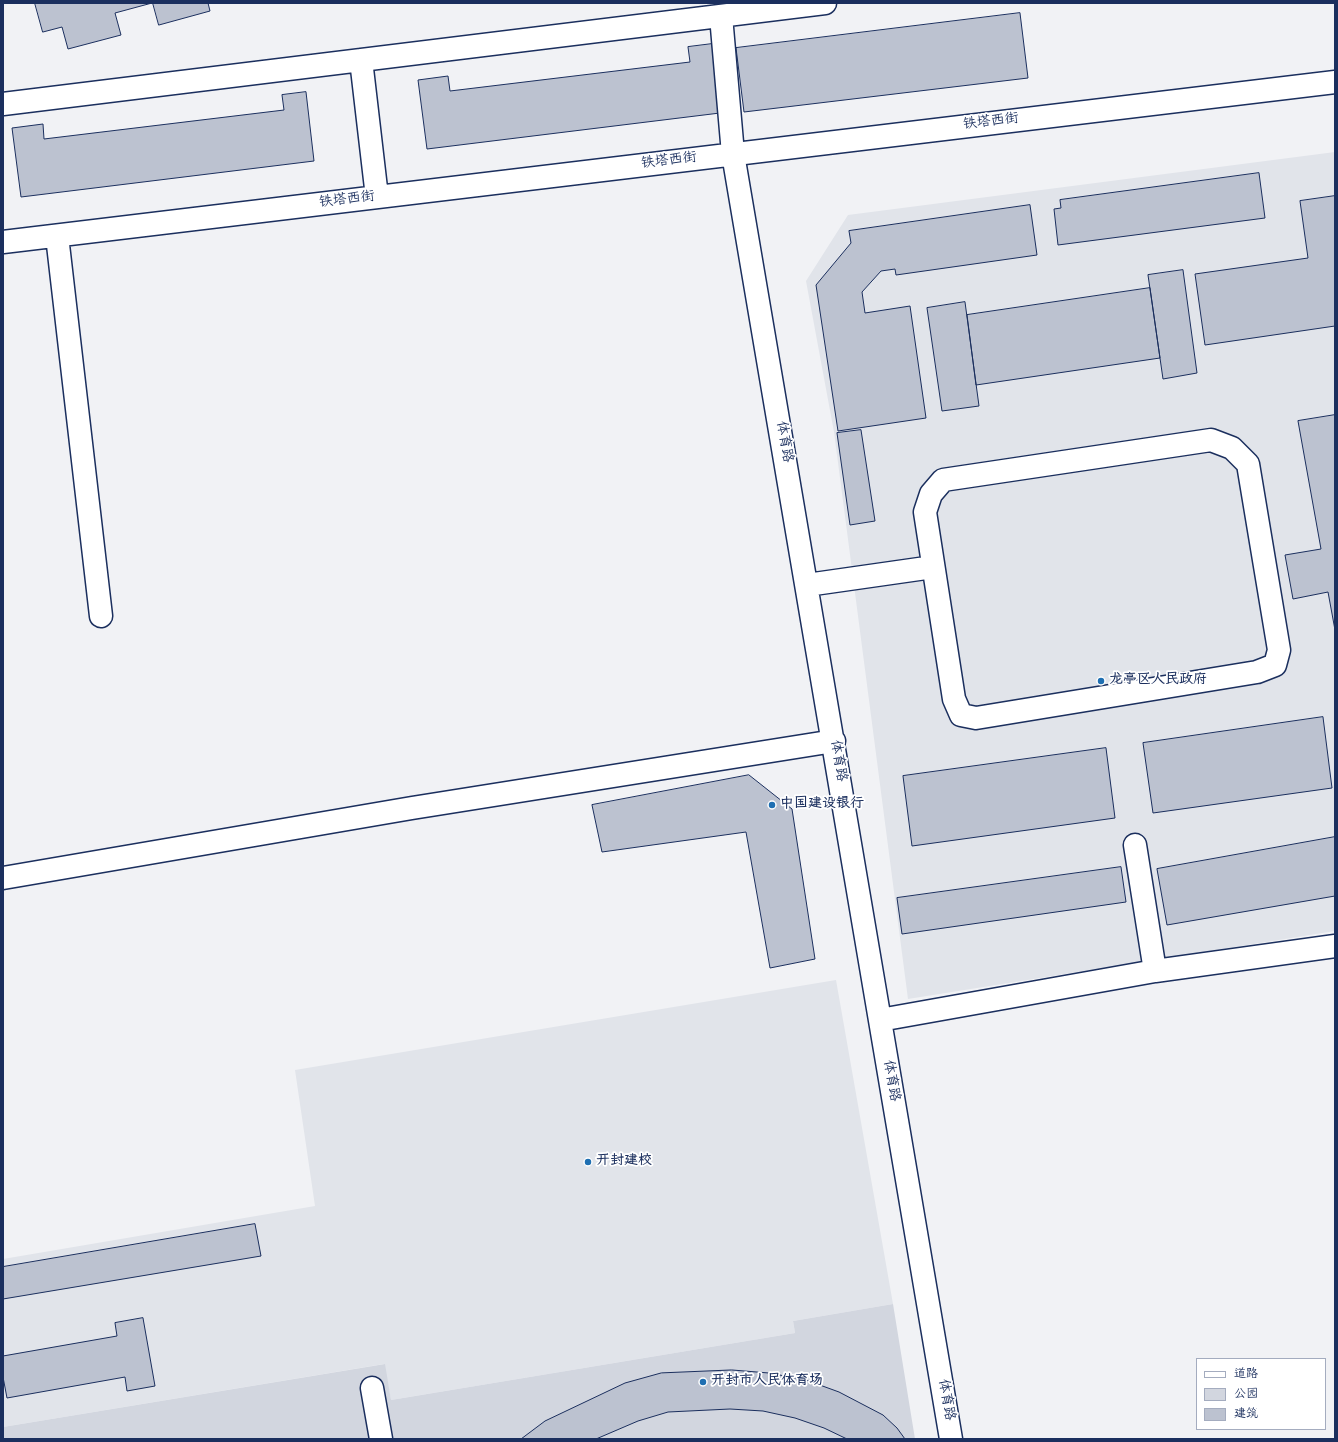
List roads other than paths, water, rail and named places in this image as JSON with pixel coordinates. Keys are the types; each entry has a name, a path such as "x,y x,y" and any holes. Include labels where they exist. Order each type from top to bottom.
{"street":[{"path":"3,104 361,60 710,12 825,3"},
{"name":"体育路","path":"710,12 951,1439"},
{"path":"361,60 377,197"},
{"name":"铁塔西街","path":"3,242 1335,82"},
{"path":"57,236 101,616"},
{"path":"1211,440 1232,448 1248,464 1279,650 1275,665 1257,672 976,718 961,715 954,699 933,567 925,512 931,494 943,480 1211,440"},
{"path":"807,585 933,567"},
{"path":"3,878 420,807 834,741"},
{"path":"1135,845 1155,971"},
{"path":"880,1020 1155,971 1335,946"},
{"path":"372,1388 381,1439"}],"place":[{"name":"龙亭区人民政府","path":"1101,681"},
{"name":"中国建设银行","path":"772,805"},
{"name":"开封建校","path":"588,1162"},
{"name":"开封市人民体育场","path":"703,1382"}]}
